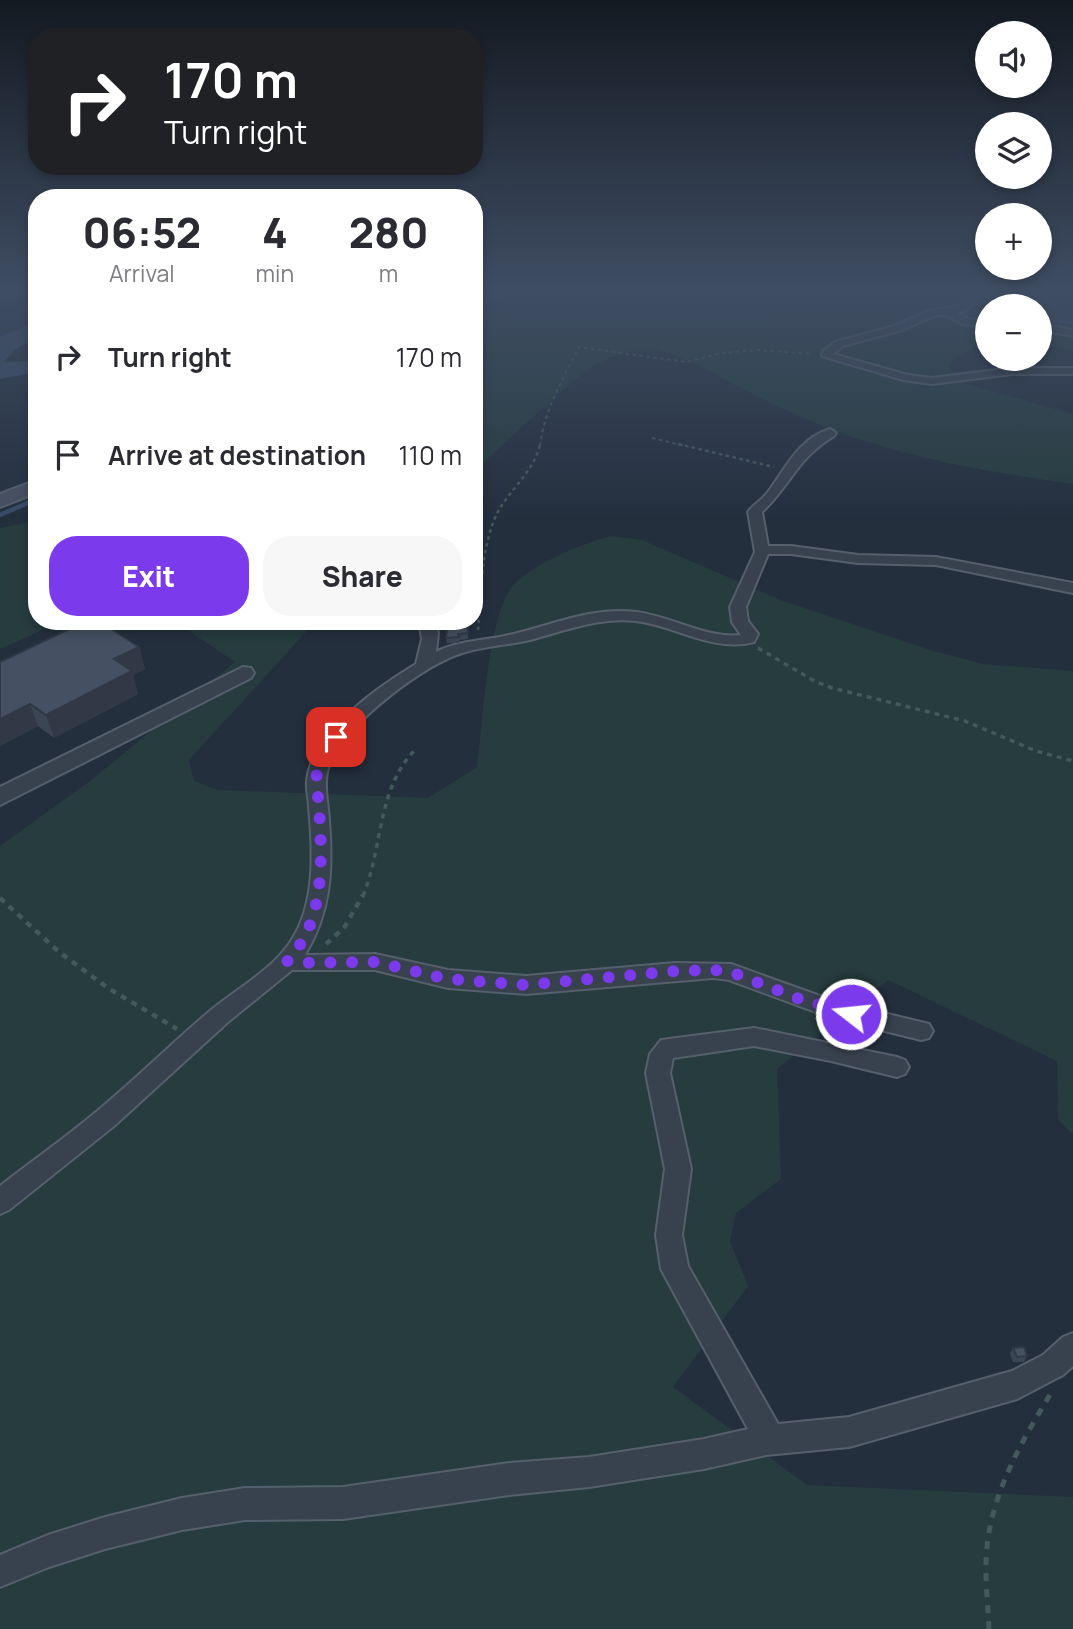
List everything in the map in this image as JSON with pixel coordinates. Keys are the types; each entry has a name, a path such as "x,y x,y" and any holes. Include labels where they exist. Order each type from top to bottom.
{"main road":[{"path":"0,501 28,490"}],"street":[{"path":"863,366 932,382 1012,371 1073,371"},
{"path":"0,1202 102,1122 194,1040 292,962 313,917 318,896 321,867 316,780 336,737 352,719 369,704 422,669 465,646 506,641 556,627 612,617 648,618 723,640 743,641 750,635 740,622 738,607 762,550 755,512 773,495 786,470 811,445 831,433"},
{"path":"762,550 791,550 858,559 936,561 1073,588"},
{"path":"422,669 430,647 428,630"},
{"path":"0,797 243,673"},
{"path":"292,962 375,962 448,979 526,985 713,970 731,972 832,1009 921,1031"},
{"path":"766,1440 764,1427 675,1269 669,1235 678,1169 658,1073 662,1054 669,1047 754,1037 831,1051 897,1067"},
{"path":"0,1571 105,1532 182,1514 245,1504 343,1503 509,1479 589,1472 704,1454 766,1440 849,1433 1017,1384 1063,1356"}],"path":[{"path":"483,569 499,510 525,476 540,448 542,429 570,366"},
{"path":"652,438 786,470"},
{"path":"478,630 478,642"},
{"path":"743,641 824,685 868,699 984,727 1023,748 1051,758 1073,761"},
{"path":"292,962 338,936 362,897 380,842 395,777 400,766 417,748"},
{"path":"0,898 59,952 108,988 194,1040"},
{"path":"989,1629 987,1549 992,1517 1006,1471 1052,1391 1063,1356"}],"green space":[{"path":"483,366 594,366 483,463"},
{"path":"699,366 950,366 967,384 1073,414 1073,484 953,464 894,450 796,415"},
{"path":"28,523 28,630 43,630 0,649 0,528"},
{"path":"612,536 642,540 783,601 930,650 983,664 1073,671 1073,1134 1058,1120 1057,1061 888,980 777,1069 781,1179 736,1213 730,1241 748,1286 673,1387 807,1485 1073,1497 1073,1629 0,1629 0,846 90,781 235,662 187,630 308,630 189,760 194,781 218,790 428,798 477,767 491,651 502,607 509,591 527,573 587,543"}],"water":[{"path":"0,366 28,366 28,374 0,379"}],"building":[{"path":"67,630 113,630 139,647 114,659 132,671 46,715 30,704 0,719 0,662"},
{"path":"447,630 468,630 468,633 458,634 459,637 446,638"},
{"path":"1024,1347 1027,1356 1017,1357 1013,1348"}],"waterway":[{"path":"0,515 28,503"}],"route":[{"path":"336,737 316,780 320,812 321,867 318,896 313,917 299,947 287,961 375,962 448,979 526,985 713,970 731,972 797,998 851,1014"}]}
